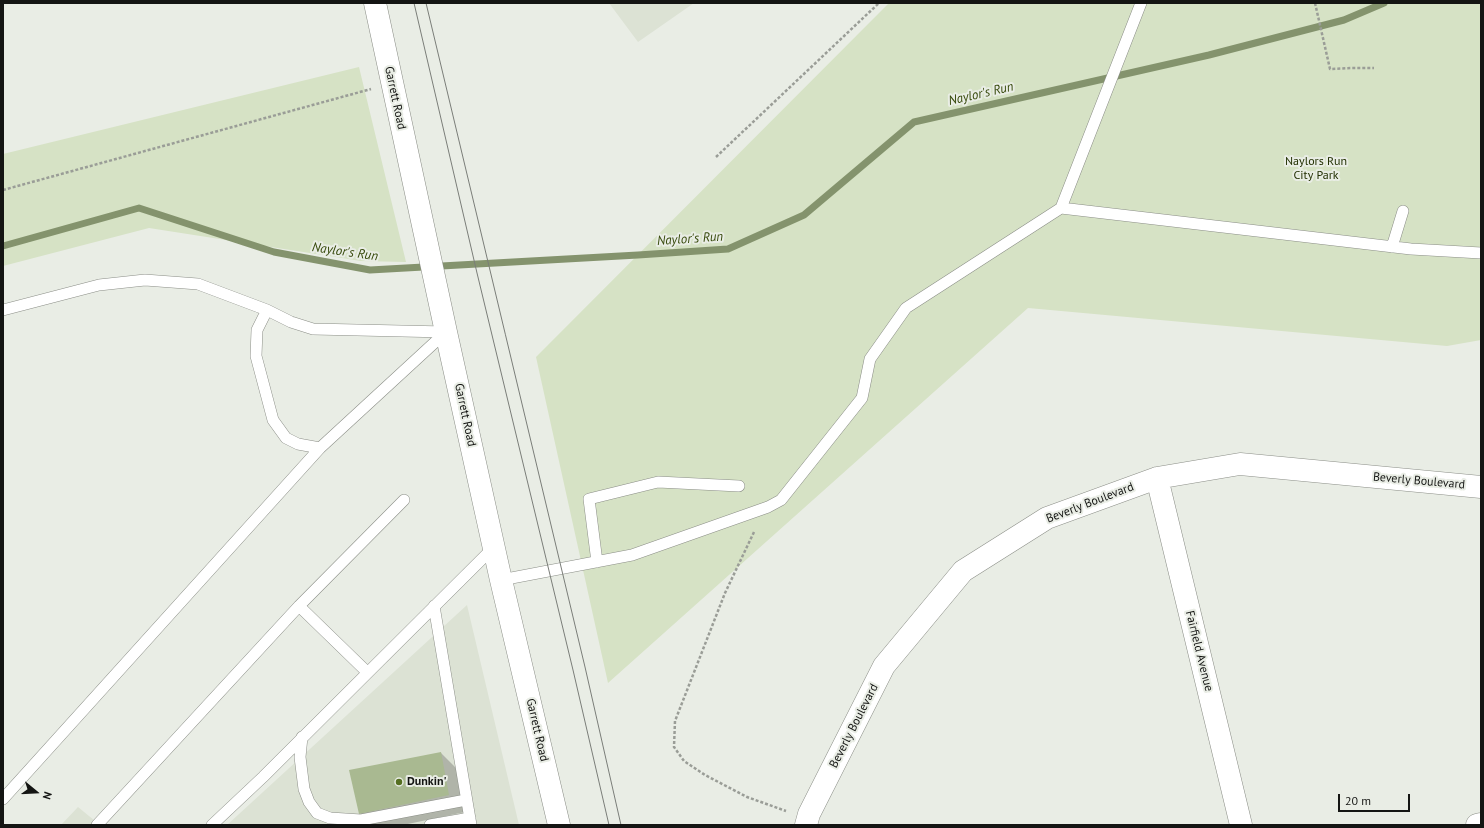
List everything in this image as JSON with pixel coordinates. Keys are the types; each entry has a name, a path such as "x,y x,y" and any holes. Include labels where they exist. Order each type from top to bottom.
{"street":[{"name":"Garrett Road","path":"375,3 476,468 495,546 501,580 560,825"},
{"name":"Beverly Boulevard","path":"807,822 884,666 963,571 1047,518 1157,478 1240,464 1481,486"},
{"name":"Fairfield Avenue","path":"1157,478 1241,825"},
{"path":"1477,825 1481,824"}],"lane":[{"path":"501,580 632,555 781,500 862,398 870,359 906,308 1061,208 1141,3"},
{"path":"1061,208 1392,247 1481,253"},
{"path":"1392,247 1403,211"},
{"path":"3,310 99,285 145,280 198,284 267,310 291,322 313,329 446,332"},
{"path":"267,310 257,330 256,356 273,420 286,438 298,444 320,448"},
{"path":"3,800 320,448 446,332"},
{"path":"597,562 589,499 658,482 739,486"},
{"path":"97,825 300,606 404,500"},
{"path":"212,825 263,777 495,546"},
{"path":"300,606 367,672"},
{"path":"430,825 470,822 434,606"},
{"path":"302,737 300,757 304,790 308,802 317,813 330,818 361,820 466,800"}],"path":[{"path":"716,157 879,3"},
{"path":"1315,3 1330,69 1374,68"},
{"path":"3,190 392,83"},
{"path":"768,506 751,537 726,593 675,721 674,747 684,761 705,775 747,797 807,822"}],"shaded area":[{"path":"609,3 694,3 638,42"},
{"path":"467,605 519,825 227,825"},
{"path":"78,807 100,825 61,825"}],"green space":[{"name":"Naylors Run City Park","path":"889,3 1481,3 1481,340 1447,346 1028,308 608,683 536,357"},
{"path":"359,67 406,262 361,261 149,228 3,266 3,154"}],"building":[{"name":"Dunkin'","path":"441,752 449,795 359,814 349,770"}],"waterway":[{"name":"Naylor's Run","path":"3,246 139,208 274,252 370,270 728,249 804,215 914,122 1209,55 1344,20 1384,3"}],"tram line":[{"path":"414,3 609,825"},
{"path":"426,3 585,667 621,825"}],"place":[{"name":"Dunkin'","path":"399,782"}]}
